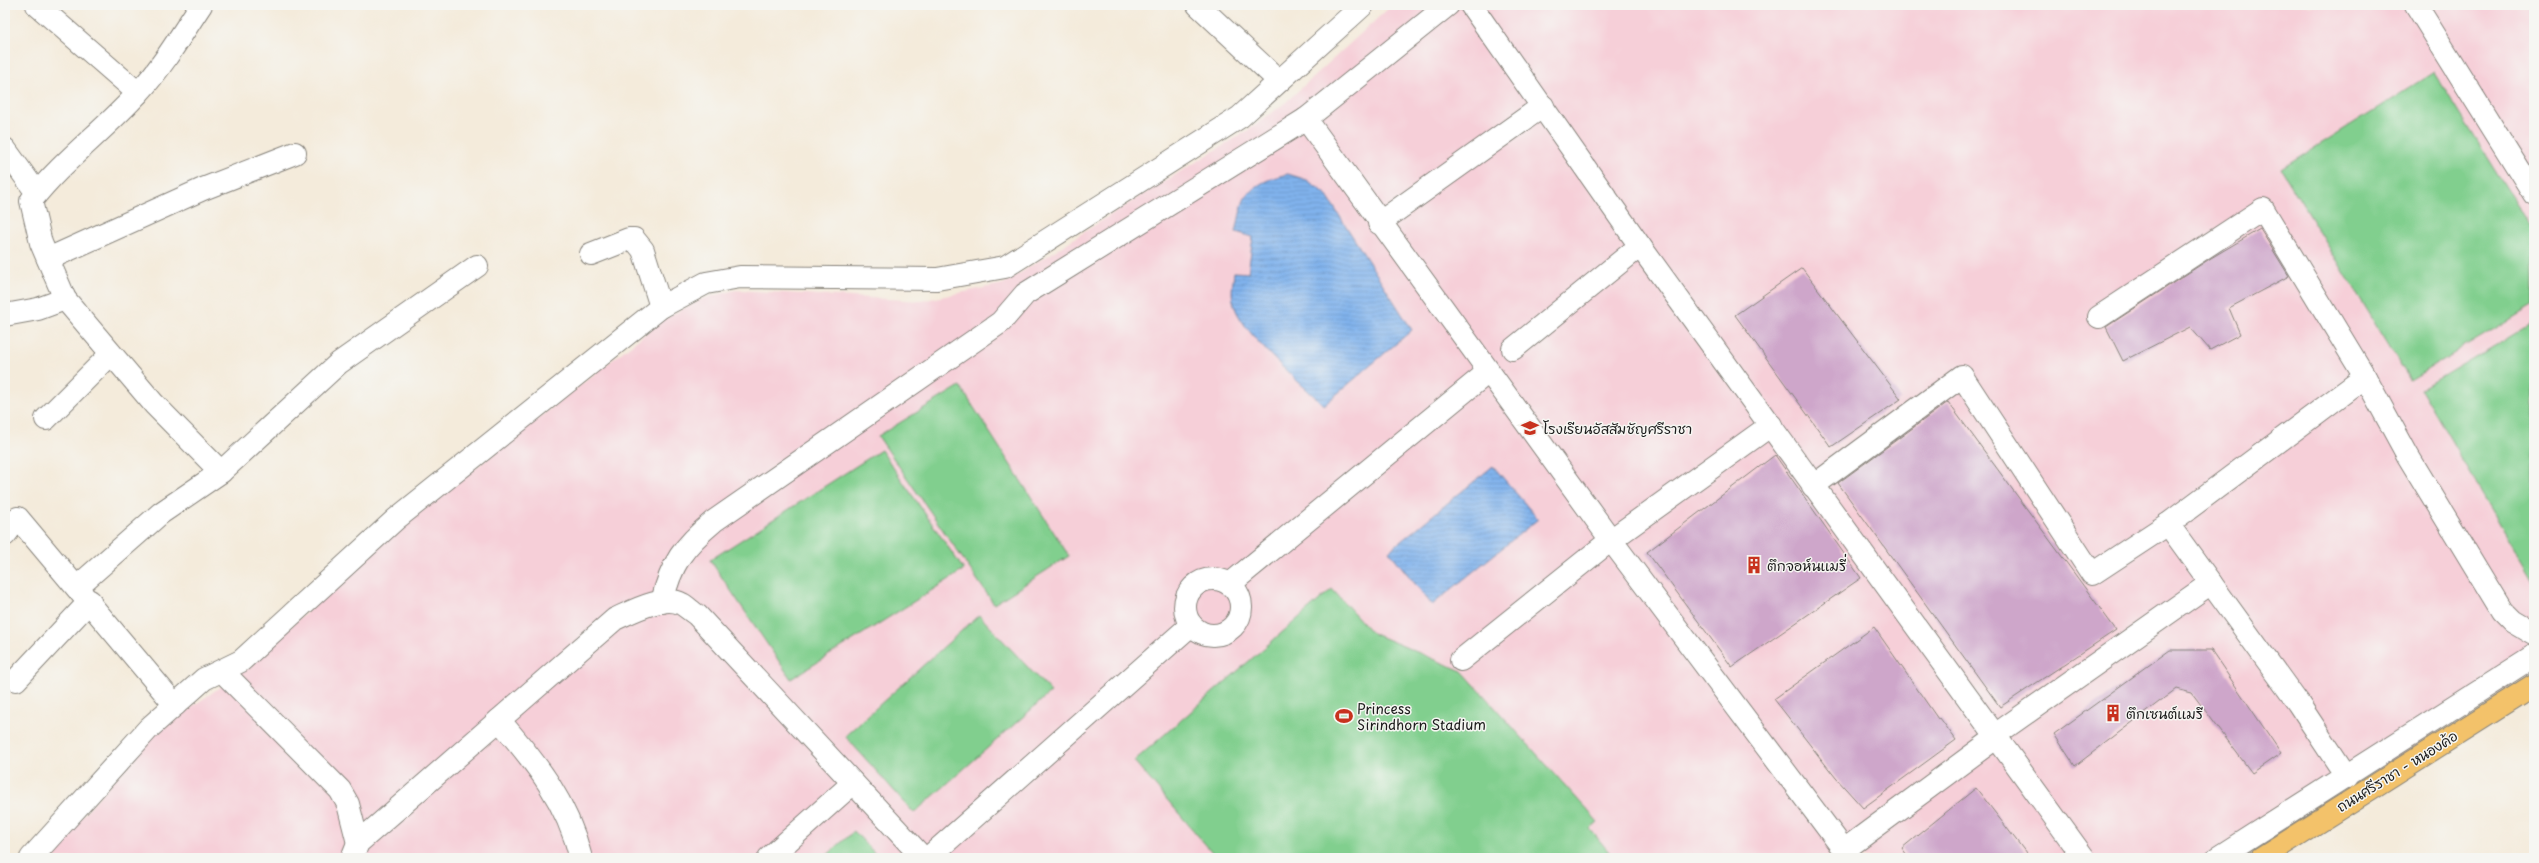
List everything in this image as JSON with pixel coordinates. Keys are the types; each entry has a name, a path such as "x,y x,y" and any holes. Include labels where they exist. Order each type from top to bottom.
{"main road":[{"name":"ถนนศรีราชา - หนองค้อ","path":"2261,858 2534,685"}],"street":[{"path":"37,5 138,93"},
{"path":"201,5 165,60 138,93 53,173 30,201 41,243 65,299 154,404 220,472"},
{"path":"1198,5 1279,81"},
{"path":"31,858 149,728 204,679 240,661 396,519 661,307 706,283 740,277 938,279 1005,267 1240,117 1364,5"},
{"path":"662,602 668,576 678,557 694,538 714,521 1001,322 1025,294 1306,119 1448,5"},
{"path":"1471,5 1640,246 2084,858"},
{"path":"2416,5 2534,194"},
{"path":"1379,223 1543,106"},
{"path":"1306,119 1379,223 1611,540 1847,854 1996,736 2211,583"},
{"path":"5,149 37,193"},
{"path":"48,259 203,189 296,153"},
{"path":"2099,318 2263,209 2365,377 2408,456 2502,611 2512,621 2534,634"},
{"path":"591,254 634,239 643,250 661,307"},
{"path":"1513,349 1640,246"},
{"path":"16,680 84,594 161,513 220,472 339,363 477,266"},
{"path":"5,315 38,309 65,299"},
{"path":"46,419 111,354"},
{"path":"1230,584 1488,372"},
{"path":"1813,486 1962,376 2092,574 2168,524 2365,377"},
{"path":"1461,660 1611,540 1771,425"},
{"path":"5,535 18,518 84,594 175,705"},
{"path":"2168,524 2293,697 2347,777"},
{"path":"1213,578 1230,584 1241,599 1242,609 1234,626 1226,632 1208,635 1192,625 1187,617 1186,604 1190,591 1196,584 1213,578"},
{"path":"355,851 499,720 615,619 639,608 662,602 680,603 697,615 923,858"},
{"path":"928,858 1192,625"},
{"path":"2217,858 2347,777 2534,656"},
{"path":"222,671 340,790 350,809 355,851"},
{"path":"499,720 538,766 546,778 565,811 581,858"},
{"path":"769,858 853,783"}],"shaded area":[{"name":"โรงเรียนอัสสัมชัญศรีราชา","path":"1392,5 2534,5 2534,670 2238,858 47,858 153,734 236,676 390,536 664,319 702,299 735,290 921,301 1003,284 1142,195 1247,131 1285,103"}],"green space":[{"path":"2434,72 2534,232 2534,305 2410,380 2281,169"},
{"path":"2534,322 2534,582 2421,389"},
{"path":"960,386 1069,556 994,604 878,436"},
{"path":"881,450 964,570 791,679 710,560"},
{"name":"Princess Sirindhorn Stadium","path":"1332,589 1372,633 1462,671 1598,822 1590,829 1614,858 1217,858 1134,761"},
{"path":"979,615 1051,692 914,813 845,736"},
{"path":"854,831 879,858 824,858"}],"water":[{"path":"1288,174 1307,180 1325,193 1412,330 1324,405 1271,356 1245,326 1237,312 1232,297 1234,272 1248,273 1253,237 1236,232 1245,198 1259,185 1270,179"},
{"path":"1493,466 1538,519 1432,605 1389,551"}],"building":[{"path":"2260,229 2289,276 2229,308 2240,334 2210,350 2190,327 2123,361 2106,327 2211,258"},
{"path":"1802,268 1901,399 1831,447 1735,315"},
{"path":"1948,402 2116,630 2000,707 1838,483"},
{"name":"ตึกจอห์นแมรี่","path":"1775,455 1861,578 1732,667 1647,552"},
{"path":"1874,627 1938,719 1940,718 1956,740 1863,808 1836,778 1774,699"},
{"name":"ตึกเซนต์แมรี","path":"2170,650 2211,650 2281,753 2252,773 2192,693 2176,689 2075,766 2054,734"},
{"path":"1976,788 2030,858 1909,858 1902,848"}],"place":[{"name":"โรงเรียนอัสสัมชัญศรีราชา","path":"1530,428"},
{"name":"ตึกจอห์นแมรี่","path":"1754,565"},
{"name":"ตึกเซนต์แมรี","path":"2113,713"},
{"name":"Princess Sirindhorn Stadium","path":"1344,716"}]}
